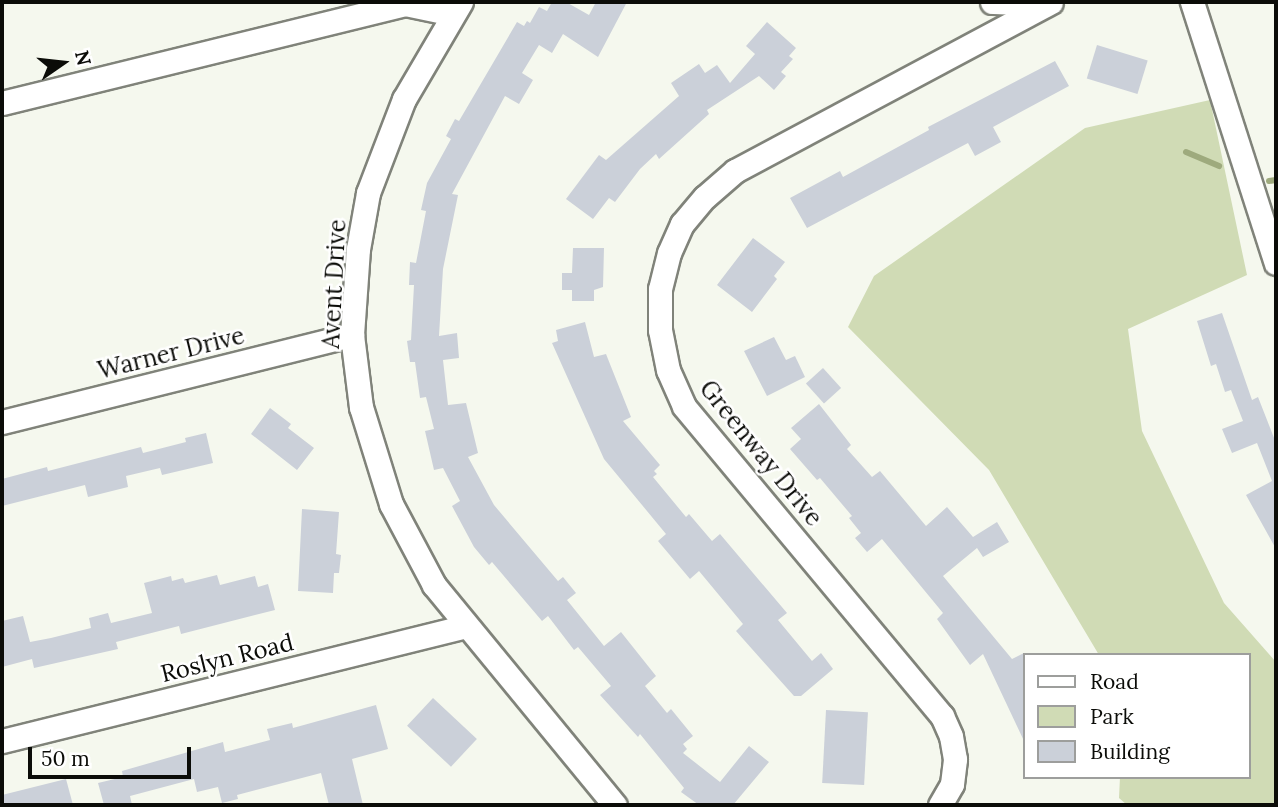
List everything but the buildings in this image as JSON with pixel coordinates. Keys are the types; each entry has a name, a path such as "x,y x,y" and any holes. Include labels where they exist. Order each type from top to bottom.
{"street":[{"path":"992,2 1048,3"},
{"path":"1192,2 1276,262"},
{"name":"Greenway Drive","path":"940,805 952,784 955,759 951,736 942,716 684,406 668,370 660,330 660,289 669,253 682,224 705,197 735,171 1048,3"},
{"path":"2,103 405,4 457,8"},
{"name":"Avent Drive","path":"457,8 404,99 368,193 358,249 352,335 361,408 391,504 434,585 615,805"},
{"name":"Warner Drive","path":"2,422 352,335"},
{"name":"Roslyn Road","path":"2,741 466,626"}],"green space":[{"path":"1210,100 1247,275 1128,329 1142,431 1224,603 1276,662 1276,805 1127,805 1119,798 1120,779 1250,779 1250,653 1098,653 989,470 848,327 874,276 1085,128"}],"waterway":[{"path":"1186,152 1219,166"},
{"path":"1269,181 1276,180"}]}
